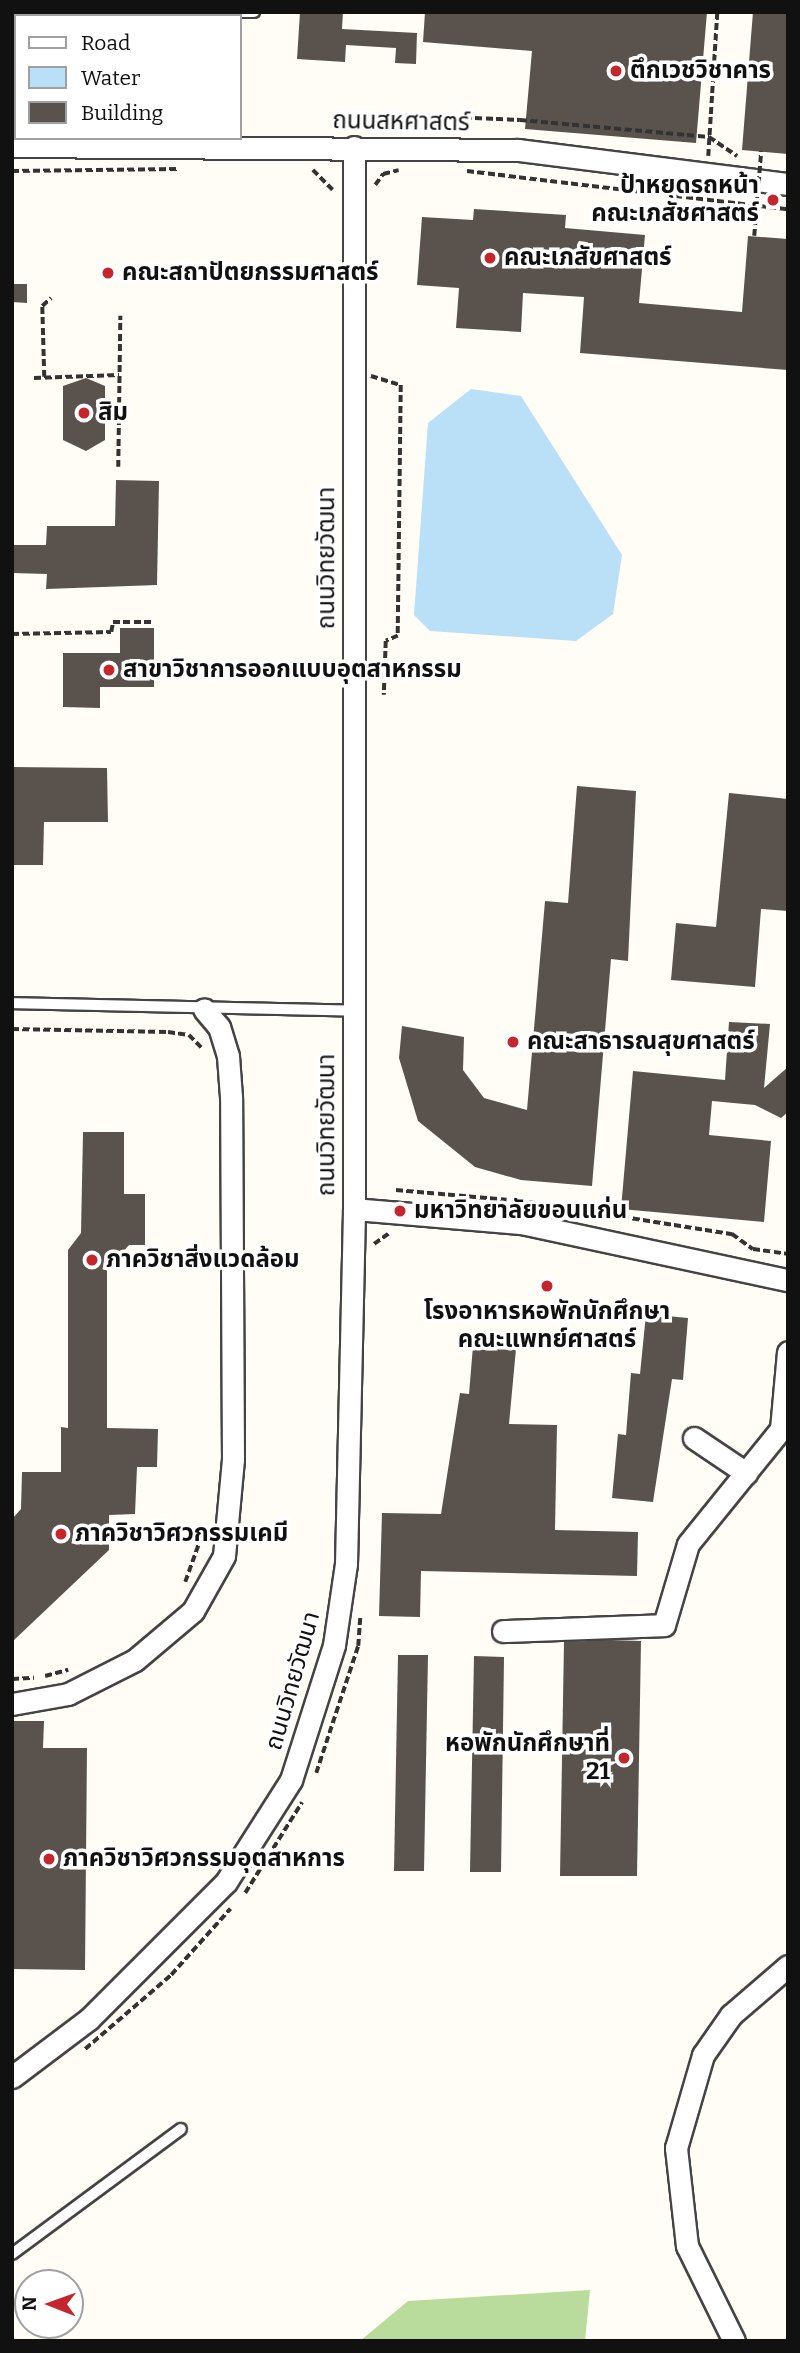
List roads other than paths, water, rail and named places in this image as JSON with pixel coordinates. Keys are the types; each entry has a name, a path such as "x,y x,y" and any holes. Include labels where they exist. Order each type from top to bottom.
{"street":[{"name":"ถนนสหศาสตร์","path":"12,146 156,142 517,150 788,184"},
{"name":"ถนนวิทยวัฒนา","path":"12,2077 89,2019 226,1882 273,1813 308,1740 334,1645 346,1564 363,1210 353,1011 354,147"},
{"path":"12,1704 79,1690 135,1660 193,1611 225,1556 233,1459 231,1097 225,1046 204,1009"},
{"path":"363,1210 521,1223 788,1280"},
{"path":"503,1631 664,1625 688,1544 781,1429 788,1352"},
{"path":"694,1438 746,1472"},
{"path":"734,2341 687,2246 676,2148 703,2055 731,2015 788,1966"}],"lane":[{"path":"12,16 15,12"},
{"path":"177,12 254,12"},
{"path":"12,1003 353,1011"},
{"path":"12,2254 181,2129"}],"water":[{"path":"471,389 521,396 622,555 613,614 576,641 430,631 414,615 428,423"}],"place":[{"name":"ตึกเวชวิชาคาร","path":"616,71"},
{"name":"ป้าหยุดรถหน้า คณะเภสัชศาสตร์","path":"773,200"},
{"name":"คณะเภสัขศาสตร์","path":"490,258"},
{"name":"คณะสถาปัตยกรรมศาสตร์","path":"108,273"},
{"name":"สิม","path":"84,413"},
{"name":"สาขาวิชาการออกแบบอุตสาหกรรม","path":"109,670"},
{"name":"คณะสาธารณสุขศาสตร์","path":"513,1042"},
{"name":"มหาวิทยาลัยขอนแก่น","path":"400,1211"},
{"name":"ภาควิชาสิ่งแวดล้อม","path":"92,1260"},
{"name":"โรงอาหารหอพักนักศึกษา คณะแพทย์ศาสตร์","path":"547,1286"},
{"name":"ภาควิชาวิศวกรรมเคมี","path":"61,1534"},
{"name":"หอพักนักศึกษาที่ 21","path":"624,1758"},
{"name":"ภาควิชาวิศวกรรมอุตสาหการ","path":"49,1859"}]}
